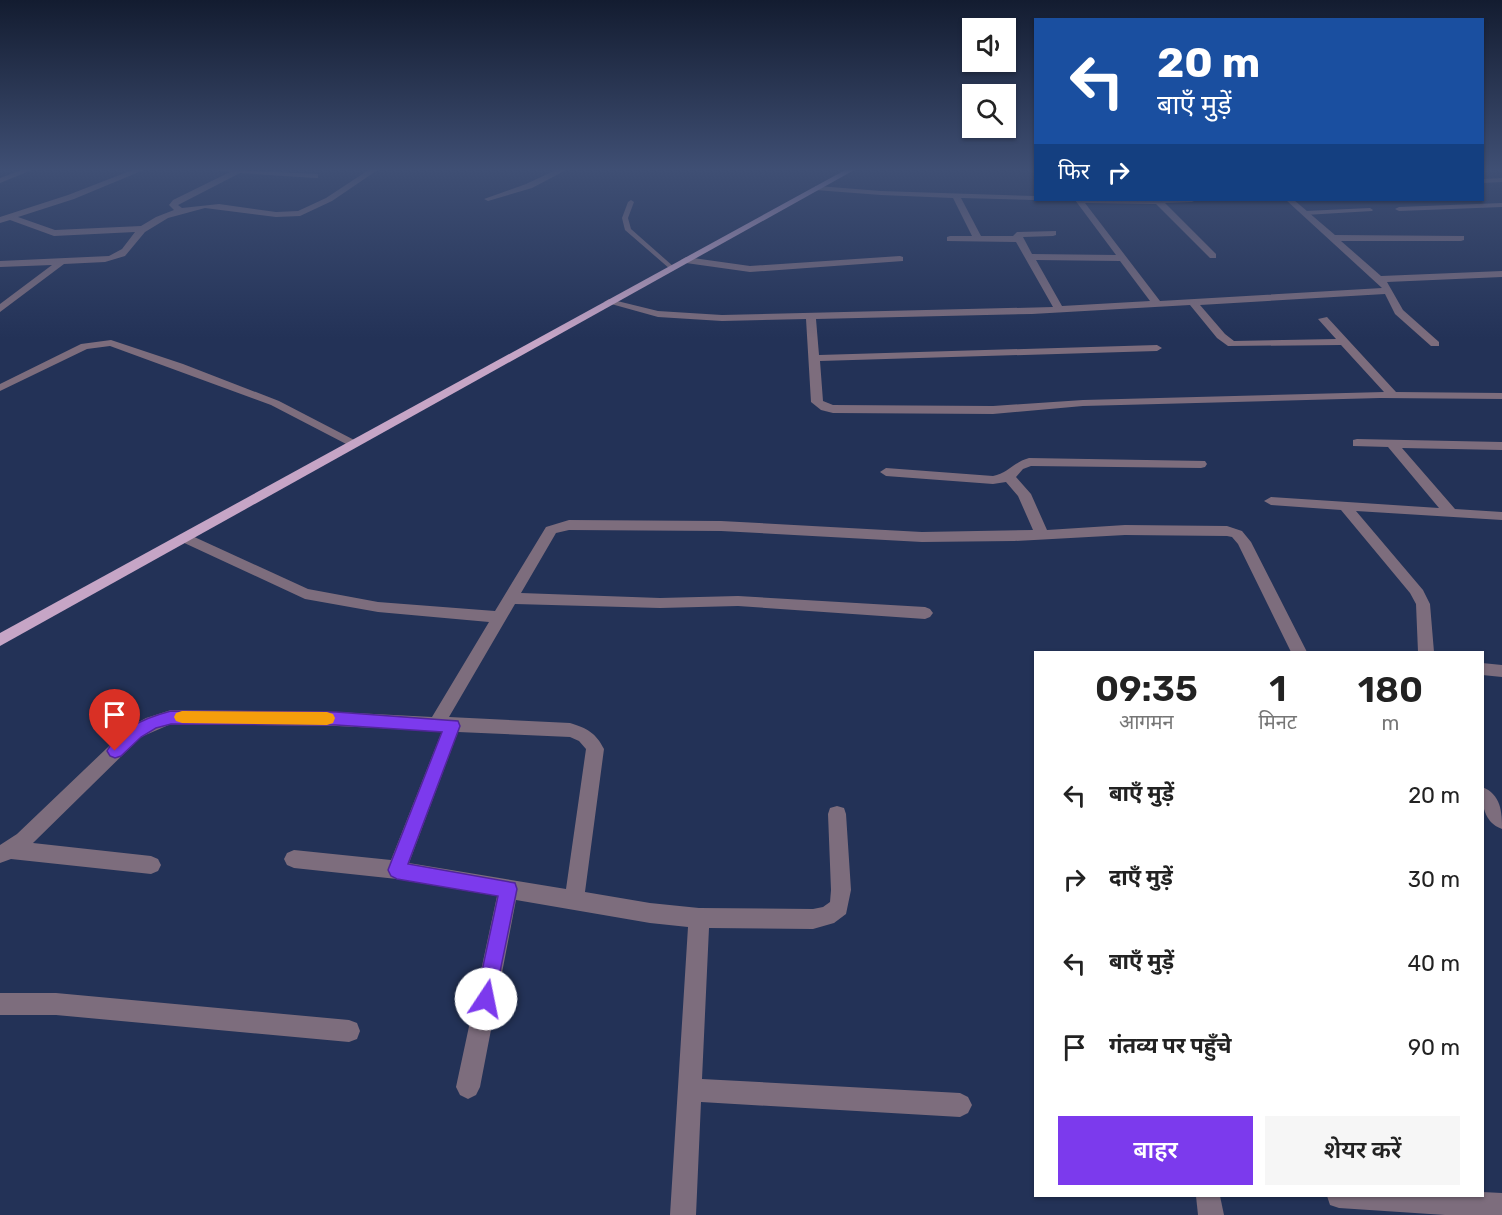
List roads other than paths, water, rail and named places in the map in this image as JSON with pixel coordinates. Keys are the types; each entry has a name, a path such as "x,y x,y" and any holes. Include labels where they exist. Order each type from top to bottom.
{"main road":[{"path":"0,640 750,226"}],"street":[{"path":"34,226 54,233 142,230 151,226"},
{"path":"971,226 978,239"},
{"path":"1098,226 1157,304"},
{"path":"1183,226 1213,256"},
{"path":"1319,226 1379,279 1389,291 1399,312 1435,344"},
{"path":"0,264 61,262 118,256 130,247 142,230"},
{"path":"1018,238 1019,233 1053,233"},
{"path":"950,239 1018,238"},
{"path":"1018,238 1059,309"},
{"path":"1332,238 1461,238"},
{"path":"1029,257 1123,258"},
{"path":"686,261 750,269 900,259"},
{"path":"0,309 61,262"},
{"path":"1379,279 1502,274"},
{"path":"609,302 675,317 811,316 1059,309 1389,291"},
{"path":"1193,302 1221,336 1232,344 1343,342"},
{"path":"811,316 817,402 825,408 833,409 993,410 1083,403 1393,395 1502,396"},
{"path":"1323,319 1393,395"},
{"path":"0,388 85,346 111,343 275,403 354,443"},
{"path":"814,358 1157,348"},
{"path":"1357,443 1502,446"},
{"path":"1393,445 1451,513"},
{"path":"886,472 979,480 1009,477 1019,466 1029,462 1201,464"},
{"path":"1009,477 1024,494 1042,534"},
{"path":"1271,501 1502,516"},
{"path":"1345,506 1416,590 1423,604 1426,651"},
{"path":"397,870 444,725 498,617 551,530 559,525 721,526 922,537 1125,530 1216,530 1237,534 1244,542 1298,651"},
{"path":"184,538 305,594 378,607 498,617"},
{"path":"511,598 660,603 730,600 925,614"},
{"path":"1484,669 1502,671"},
{"path":"6,852 135,732 171,717 336,718 570,730 584,734 591,740 595,749 574,900"},
{"path":"1484,798 1502,821"},
{"path":"294,859 397,870 574,900 699,918 813,919 827,916 839,907 841,890 837,814"},
{"path":"6,852 151,864"},
{"path":"468,1087 508,889"},
{"path":"683,1215 699,918"},
{"path":"0,1004 56,1005 349,1031"},
{"path":"690,1090 960,1105"},
{"path":"1208,1197 1211,1215"},
{"path":"1355,1197 1502,1206"}],"lane":[{"path":"627,226 628,230 672,268"}]}
